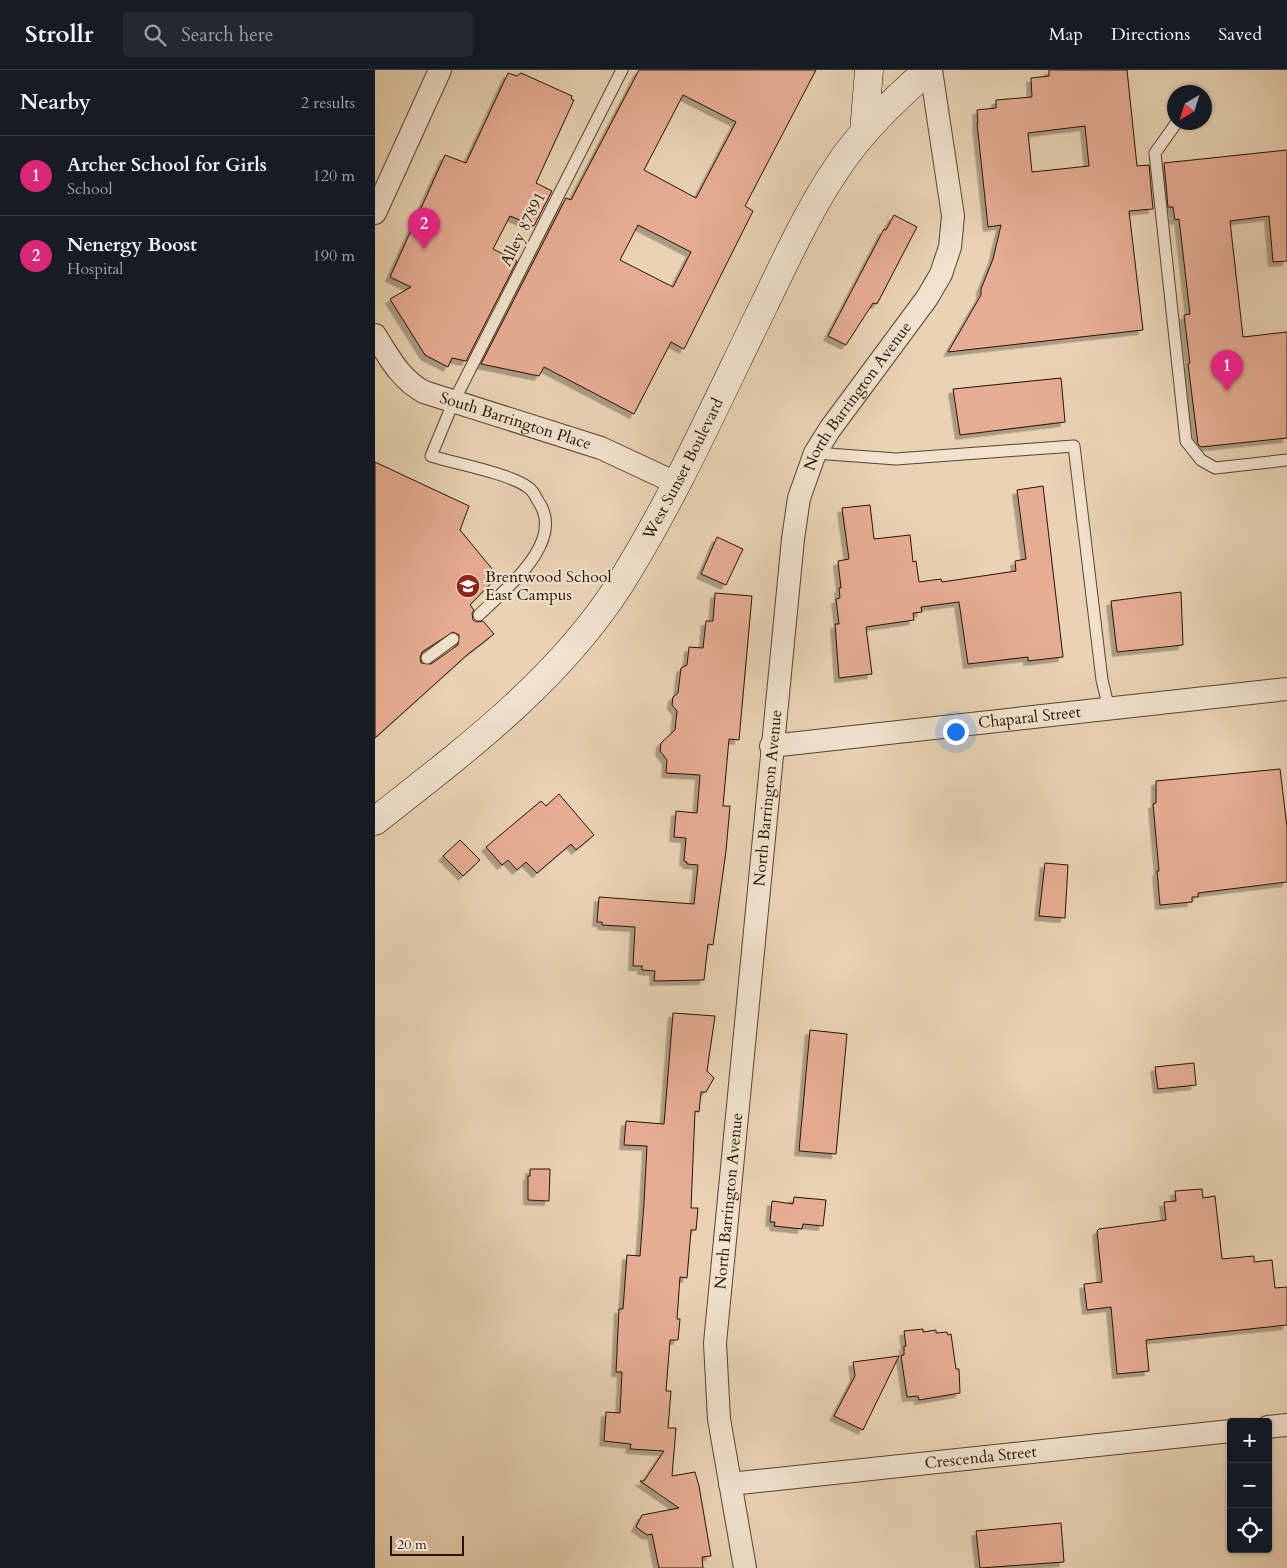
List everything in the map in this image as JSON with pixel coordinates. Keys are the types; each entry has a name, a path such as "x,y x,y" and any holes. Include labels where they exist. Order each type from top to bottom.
{"main road":[{"path":"865,132 869,70"},
{"name":"West Sunset Boulevard","path":"375,821 474,743 509,711 583,634 628,570 676,483 797,237 835,170 883,110 930,70"}],"street":[{"path":"375,213 439,70"},
{"name":"North Barrington Avenue","path":"745,1568 719,1419 715,1343 771,746 799,498 815,453 830,429 927,298 941,274 950,247 953,216 930,70"},
{"name":"South Barrington Place","path":"375,335 397,371 411,385 453,403 601,448 676,483"},
{"name":"Chaparal Street","path":"771,746 1287,689"},
{"path":"1272,1427 1287,1425"},
{"name":"Crescenda Street","path":"730,1484 1227,1431"}],"lane":[{"name":"Alley 87891","path":"479,615 525,568 539,550 546,526 543,507 530,489 505,478 431,456 453,403 622,70"},
{"path":"1171,130 1155,153 1186,441 1201,460 1215,468 1287,460"},
{"path":"815,453 896,459 1074,446 1102,680 1109,709"},
{"path":"427,658 453,639"}],"building":[{"path":"639,70 816,70 745,206 753,211 684,349 671,342 634,414 544,367 539,376 481,364 566,198 571,200","holes":["683,95 736,122 696,198 644,170","638,225 691,252 673,287 620,260"]},
{"path":"1049,70 1127,70 1137,166 1149,165 1153,209 1129,211 1143,330 948,352 981,295 981,289 993,259 1001,225 988,227 977,110 996,108 996,100 1032,97 1031,78 1049,76","holes":["1085,126 1089,166 1032,172 1028,133"]},
{"path":"508,73 517,76 521,73 572,96 571,99 574,100 536,183 552,191 534,226 510,216 493,249 517,261 466,361 452,358 448,367 425,355 390,299 411,287 390,277 445,155 466,163"},
{"path":"1287,150 1287,261 1273,262 1269,216 1230,221 1243,337 1287,332 1287,438 1201,447 1198,444 1188,364 1190,363 1184,315 1190,314 1179,219 1175,220 1173,207 1168,207 1164,163"},
{"path":"894,215 917,227 877,304 873,303 846,345 828,336 884,229 886,230"},
{"path":"1061,378 1065,422 960,435 953,389"},
{"path":"375,462 469,506 460,530 498,576 470,605 474,610 472,613 473,620 477,622 483,621 494,634 467,655 375,738","holes":["453,632 459,635 458,645 431,664 421,663 422,652"]},
{"path":"1043,486 1063,657 1028,661 1028,657 968,664 959,602 921,607 922,612 913,613 914,620 866,627 872,674 839,678 835,624 839,624 836,599 840,598 839,588 841,588 838,561 849,559 842,508 870,505 874,539 910,535 913,562 916,561 919,582 941,579 942,582 1016,571 1015,561 1026,559 1017,490"},
{"path":"717,537 743,549 726,585 701,574"},
{"path":"1181,592 1183,645 1117,652 1111,601"},
{"path":"715,593 752,596 739,740 729,739 723,806 730,806 713,945 708,944 704,980 654,981 655,971 642,970 642,966 633,966 635,927 602,925 602,922 597,922 599,897 694,904 698,865 687,864 684,861 686,838 674,837 676,811 697,813 700,775 666,773 667,760 660,751 661,743 675,730 677,711 672,705 673,697 678,693 681,668 687,665 689,647 703,648 706,621 713,621"},
{"path":"1280,769 1287,827 1287,882 1198,893 1198,897 1192,897 1192,902 1160,905 1153,804 1156,803 1156,781"},
{"path":"559,794 594,835 576,850 571,844 537,873 526,862 517,870 508,860 502,865 486,847 541,801 546,806"},
{"path":"460,840 480,860 463,876 443,856"},
{"path":"1045,863 1068,865 1065,918 1039,916"},
{"path":"673,1013 715,1016 707,1071 714,1078 706,1092 701,1092 699,1112 695,1111 691,1208 698,1208 696,1230 691,1230 687,1278 680,1277 677,1319 680,1319 678,1340 670,1340 666,1391 671,1391 668,1428 676,1428 672,1476 695,1472 699,1486 711,1556 702,1557 703,1568 659,1568 652,1534 647,1535 636,1527 642,1515 679,1508 640,1481 644,1481 664,1451 630,1449 631,1444 604,1441 606,1412 620,1413 622,1372 616,1372 619,1309 623,1309 627,1255 640,1256 644,1203 647,1146 624,1145 626,1121 664,1124"},
{"path":"810,1030 847,1034 836,1154 799,1151"},
{"path":"1194,1063 1196,1085 1158,1089 1155,1067"},
{"path":"530,1169 550,1169 549,1201 528,1200 528,1176 530,1176"},
{"path":"1202,1189 1203,1198 1215,1196 1222,1259 1254,1256 1254,1262 1272,1260 1275,1288 1287,1287 1287,1325 1146,1340 1149,1371 1117,1374 1111,1307 1087,1310 1084,1284 1102,1282 1097,1231 1099,1229 1166,1220 1164,1202 1176,1201 1175,1191"},
{"path":"794,1197 826,1200 823,1226 803,1224 802,1229 774,1226 775,1222 770,1222 772,1201 793,1204"},
{"path":"923,1329 923,1332 936,1330 936,1333 947,1332 948,1335 951,1334 956,1369 959,1369 960,1393 919,1400 918,1396 907,1397 901,1356 904,1355 904,1346 906,1346 904,1331"},
{"path":"899,1356 863,1430 834,1416 855,1376 853,1362"},
{"path":"1061,1523 1064,1562 980,1568 976,1531"}],"place":[{"name":"Nenergy Boost","path":"424,249"},
{"name":"Archer School for Girls","path":"1227,391"},
{"name":"Brentwood School East Campus","path":"468,586"}]}
